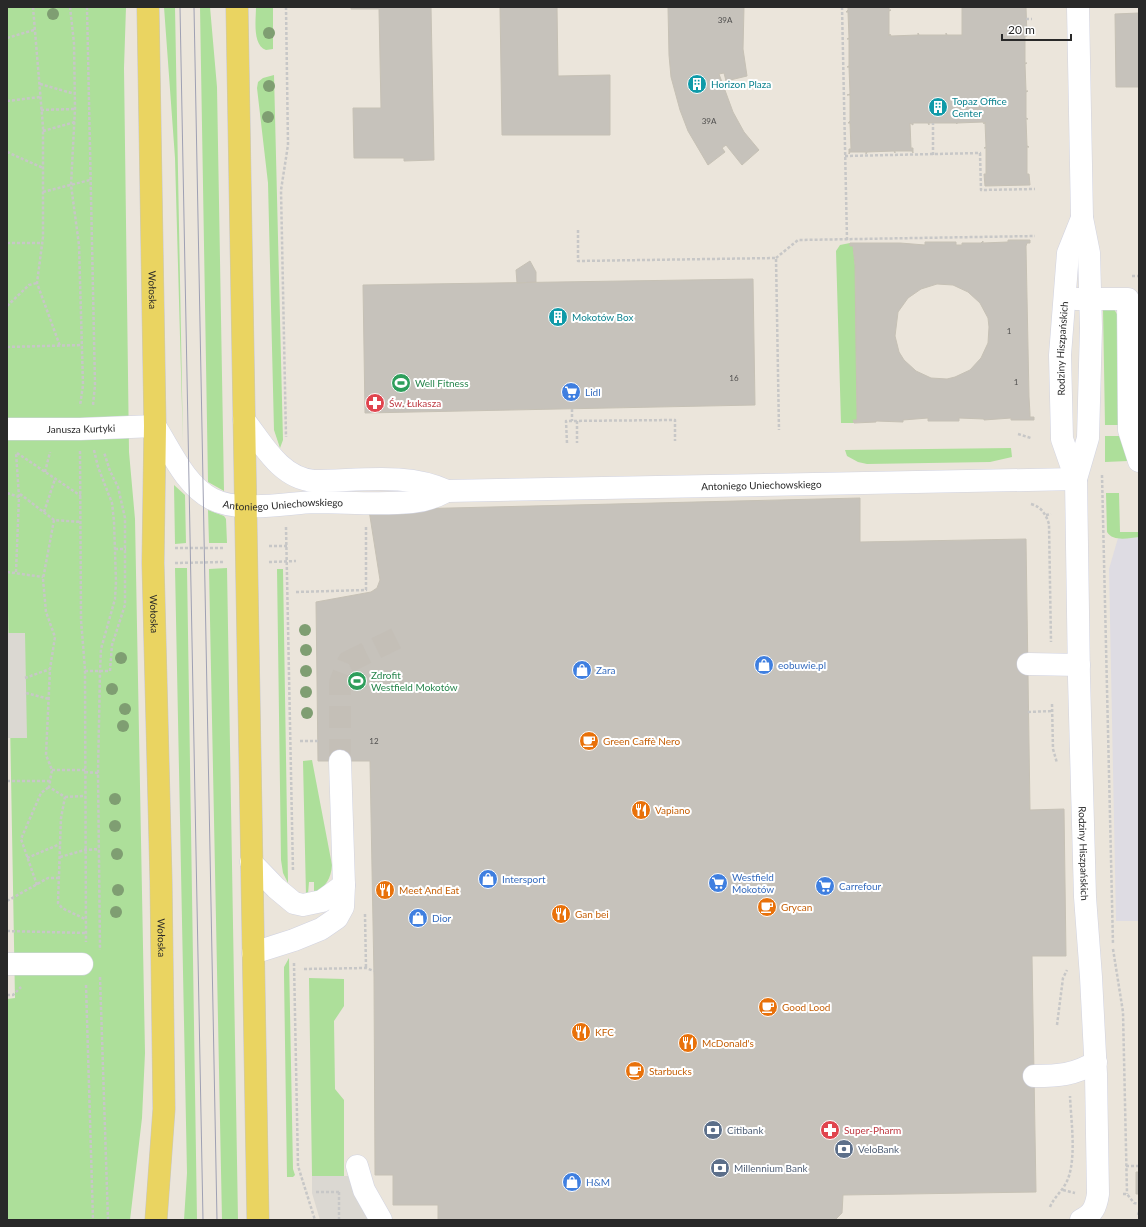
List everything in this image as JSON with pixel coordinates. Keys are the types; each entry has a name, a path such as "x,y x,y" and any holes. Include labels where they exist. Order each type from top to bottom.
{"main road":[{"name":"Wołoska","path":"148,7 155,426 154,556 164,1101 156,1220"},
{"path":"237,7 258,1220"}],"street":[{"name":"Rodziny Hiszpańskich","path":"1078,7 1082,218 1089,253 1090,300 1088,438 1076,479 1078,633 1085,896 1096,1062 1097,1111 1098,1194 1096,1208 1089,1219"},
{"name":"Rodziny Hiszpańskich","path":"1076,479 1062,439 1060,355 1068,253 1082,218"},
{"path":"1064,300 1128,299 1129,430 1139,461"},
{"name":"Antoniego Uniechowskiego","path":"244,420 283,470 300,479 314,481 395,477 424,482 447,491 1076,479"},
{"name":"Janusza Kurtyki","path":"12,439 86,429 155,426"},
{"name":"Antoniego Uniechowskiego","path":"155,426 189,480 199,490 223,504 245,505 315,502 412,502 437,496 447,491"},
{"path":"1028,664 1051,656 1065,656 1073,646 1078,633"},
{"path":"1051,656 1079,665"},
{"path":"253,953 294,940 321,929 336,918 343,907 344,885 340,761"},
{"path":"251,862 276,888 294,903 311,904 322,902 344,885"},
{"path":"7,964 91,965"},
{"path":"1067,1084 1081,1071 1096,1062"},
{"path":"1034,1076 1067,1084 1082,1091 1097,1111"},
{"path":"357,1166 364,1190 381,1220"}],"path":[{"path":"33,7 43,131 42,243 38,283 60,346"},
{"path":"70,7 74,42 75,94 75,122 71,185 79,245 83,385 80,402 86,429 98,467 112,503 116,599 101,649 100,671 98,773 99,849 91,965 93,1220"},
{"path":"88,7 90,180 95,385 80,451 81,620 85,671 85,919 91,965 108,1220"},
{"path":"286,7 288,145 281,190 286,440"},
{"path":"842,7 847,240"},
{"path":"1026,19 1032,19"},
{"path":"7,38 34,30"},
{"path":"40,84 75,94"},
{"path":"7,101 40,97"},
{"path":"41,110 75,109"},
{"path":"43,131 75,122"},
{"path":"933,123 933,155"},
{"path":"7,152 43,168"},
{"path":"845,156 980,154 981,190 1035,189"},
{"path":"43,192 90,180"},
{"path":"578,230 578,261 776,258 798,240 1035,236"},
{"path":"7,243 42,243"},
{"path":"776,258 779,430"},
{"path":"7,306 28,285 38,283"},
{"path":"7,347 82,345"},
{"path":"572,409 572,421"},
{"path":"567,443 566,421 675,420 675,441"},
{"path":"577,421 577,443"},
{"path":"1018,434 1031,438"},
{"path":"12,439 16,453 19,495 16,572"},
{"path":"45,472 51,450"},
{"path":"80,451 105,452 110,471 118,487 125,518 126,549 125,605 112,645 110,671 85,671"},
{"path":"16,453 81,496"},
{"path":"1102,470 1113,948 1123,1012 1127,1194 1134,1203 1139,1204"},
{"path":"44,512 55,479"},
{"path":"7,493 19,495 54,520 81,522"},
{"path":"1028,500 1028,503 1037,505 1046,514 1050,524 1051,656"},
{"path":"1046,514 1051,514"},
{"path":"37,885 21,842 22,835 41,793 49,788 52,770 46,756 50,668 55,636 46,612 43,577 54,520"},
{"path":"285,522 287,546 294,903"},
{"path":"296,592 366,590 366,525"},
{"path":"115,549 126,549 154,556 246,554 287,546"},
{"path":"154,556 246,554 287,561 296,561"},
{"path":"7,572 16,572 43,577"},
{"path":"26,678 50,668"},
{"path":"26,693 49,699"},
{"path":"1028,712 1052,711"},
{"path":"300,741 318,741"},
{"path":"52,770 98,773"},
{"path":"7,781 50,781"},
{"path":"49,788 65,797 85,796"},
{"path":"65,797 61,818 58,903 62,908 85,919"},
{"path":"27,858 60,844"},
{"path":"60,857 85,850 99,849"},
{"path":"7,901 48,878 59,878"},
{"path":"7,931 86,933"},
{"path":"294,940 298,1166 315,1220"},
{"path":"304,969 366,968 374,971"},
{"path":"1050,1207 1052,1200 1063,1190 1069,1176 1072,1154 1067,1084"},
{"path":"1126,1166 1139,1166"},
{"path":"1063,1190 1075,1193"},
{"path":"339,1192 339,1220"}],"shaded area":[{"path":"1139,537 1139,921 1116,921 1109,569 1118,538"},
{"path":"7,633 25,633 27,738 7,738"},
{"path":"312,1176 351,1176 372,1220 320,1220 312,1193"}],"green space":[{"path":"7,7 126,7 124,68 129,452 135,519 145,1053 142,1118 130,1220 7,1220 7,999 15,998 7,553"},
{"path":"164,7 175,7 183,444 175,158"},
{"path":"200,7 210,7 217,87 224,491 208,482"},
{"path":"256,7 273,7 273,49 266,50 259,43 255,25"},
{"path":"274,75 283,440 280,448 274,430 268,183 257,88 258,82 263,78"},
{"path":"850,243 853,246 855,265 857,420 853,420 854,423 841,423 836,251 840,245"},
{"path":"1103,308 1114,309 1118,316 1120,425 1105,425"},
{"path":"1105,436 1121,436 1128,461 1105,462"},
{"path":"1011,448 1012,457 990,462 867,464 858,462 847,456 845,450"},
{"path":"174,485 185,495 186,543 175,544"},
{"path":"1106,493 1119,493 1120,532 1139,532 1139,537 1117,538 1113,537 1107,532"},
{"path":"208,510 224,516 226,519 227,543 209,543"},
{"path":"175,568 187,568 197,1220 184,1220 187,1173"},
{"path":"227,568 238,1220 222,1220 209,569"},
{"path":"277,569 283,569 288,883 283,873 281,860"},
{"path":"312,760 332,865 329,878 325,885 314,894 314,882 309,882 308,894 306,895 303,761"},
{"path":"289,958 293,1169 295,1175 293,1177 287,1177 284,967"},
{"path":"309,978 344,979 344,1006 334,1021 335,1089 344,1100 344,1176 312,1176"}],"building":[{"path":"351,7 431,7 434,160 404,161 404,158 354,158 353,108 381,108 379,9 351,9"},
{"path":"500,7 557,7 558,76 610,75 610,135 502,135"},
{"name":"Horizon Plaza","path":"668,7 744,7 743,49 747,76 726,81 724,73 719,74 733,112 744,132 759,150 742,165 726,145 722,148 725,152 708,165 688,131 680,110 671,77"},
{"name":"Topaz Office Center","path":"848,7 889,7 889,10 891,10 889,11 889,36 890,34 891,36 918,35 918,33 919,35 946,35 946,33 947,35 962,35 962,7 1026,7 1027,36 1025,36 1025,63 1027,63 1025,64 1026,91 1028,91 1026,92 1026,118 1028,119 1026,119 1027,146 1029,147 1027,147 1027,174 1029,174 1030,185 985,186 985,122 984,124 983,122 957,124 929,123 929,125 928,123 913,123 913,125 910,123 911,148 913,148 913,153 912,151 895,151 895,153 894,151 867,152 866,154 866,152 850,152 849,154 849,149 851,149 850,123 848,123 850,121 850,95 847,95 850,94 849,67 847,67 849,66 849,39 847,39 849,38 848,12 846,12"},
{"path":"1139,13 1139,87 1116,87 1115,14"},
{"path":"1008,240 1030,240 1030,243 1027,243 1026,246 1029,397 1030,417 1034,417 1034,420 1011,420 1011,418 984,420 959,418 959,421 928,421 928,418 903,420 903,422 876,421 854,423 853,420 857,420 855,265 853,246 850,246 850,243 900,243 925,245 925,242 956,242 956,245 962,245 962,243 981,243 983,241 983,243 1008,242","holes":["937,284 953,285 968,292 980,303 988,318 988,343 981,358 970,370 947,379 931,378 916,371 904,360 899,352 895,336 898,312 908,298 921,289"]},
{"path":"530,261 536,272 536,282 517,283 516,270"},
{"name":"Mokotów Box","path":"753,279 755,405 365,413 363,285"},
{"name":"Westfield Mokotów","path":"860,498 860,542 1026,539 1030,810 1064,809 1066,956 1032,956 1036,1192 843,1195 842,1213 835,1220 438,1220 438,1205 393,1205 393,1175 375,1175 374,977 370,761 318,761 316,602 371,592 377,588 380,580 369,510"},
{"path":"1136,1172 1139,1172 1139,1194 1136,1194"}],"tunnel":[{"path":"340,761 340,683 348,662 397,638"}],"tram line":[{"path":"180,7 203,1220"},
{"path":"194,7 217,1220"}],"place":[{"name":"Horizon Plaza","path":"697,84"},
{"name":"Topaz Office Center","path":"938,107"},
{"name":"Mokotów Box","path":"558,317"},
{"name":"Well Fitness","path":"401,383"},
{"name":"Lidl","path":"571,392"},
{"name":"Św. Łukasza","path":"375,403"},
{"name":"eobuwie.pl","path":"764,665"},
{"name":"Zara","path":"582,670"},
{"name":"Zdrofit Westfield Mokotów","path":"357,681"},
{"name":"Green Caffè Nero","path":"589,741"},
{"name":"Vapiano","path":"641,810"},
{"name":"Intersport","path":"488,879"},
{"name":"Westfield Mokotów","path":"718,883"},
{"name":"Carrefour","path":"825,886"},
{"name":"Meet And Eat","path":"385,890"},
{"name":"Grycan","path":"767,907"},
{"name":"Gan bei","path":"561,914"},
{"name":"Dior","path":"418,918"},
{"name":"Good Lood","path":"768,1007"},
{"name":"KFC","path":"581,1032"},
{"name":"McDonald's","path":"688,1043"},
{"name":"Starbucks","path":"635,1071"},
{"name":"Citibank","path":"713,1130"},
{"name":"Super-Pharm","path":"830,1130"},
{"name":"VeloBank","path":"844,1149"},
{"name":"Millennium Bank","path":"720,1168"},
{"name":"H&M","path":"572,1182"}]}
